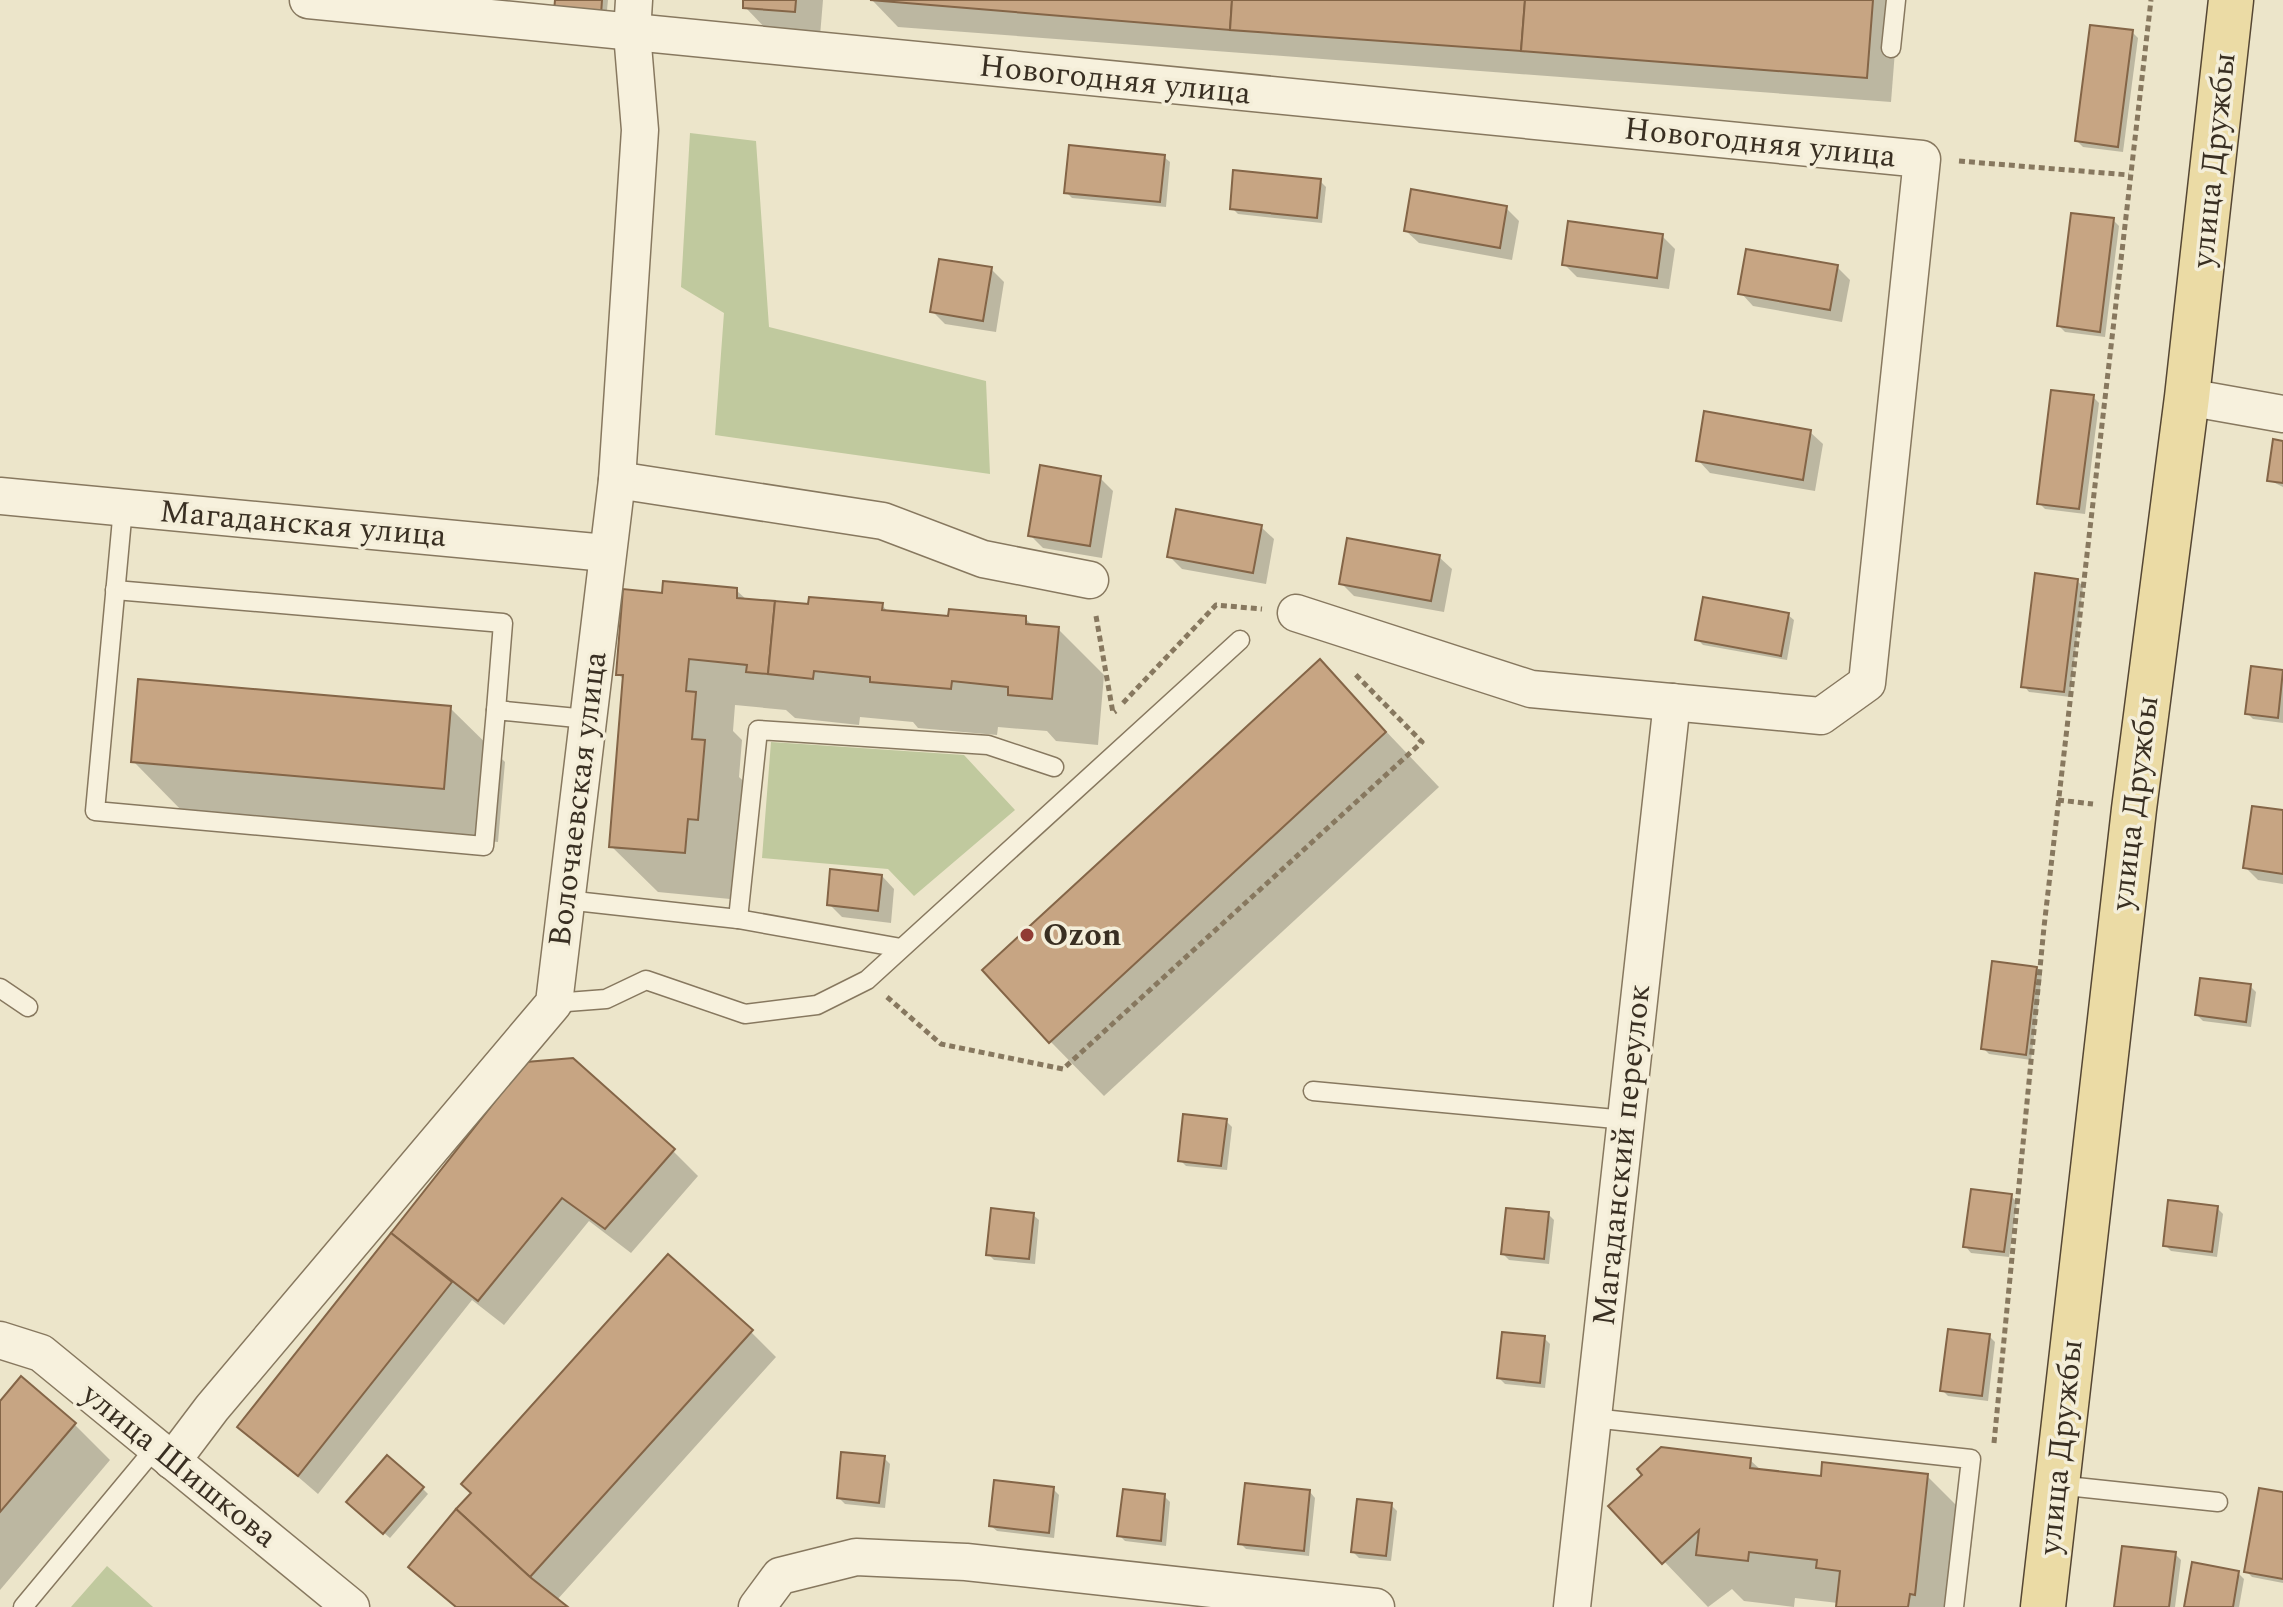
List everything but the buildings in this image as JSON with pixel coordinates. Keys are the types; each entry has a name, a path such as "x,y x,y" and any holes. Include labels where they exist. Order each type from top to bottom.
{"main road":[{"name":"улица Дружбы","path":"2043,1607 2134,809 2187,397 2231,0"}],"street":[{"name":"Новогодняя улица","path":"308,0 633,16 1922,159"},
{"name":"Волочаевская улица","path":"554,1003 617,480 640,130 633,16"},
{"path":"1296,613 1531,689 1821,716 1867,683 1922,159"},
{"path":"2187,397 2283,414"},
{"path":"617,480 883,521 983,559 1090,580"},
{"name":"Магаданская улица","path":"0,496 606,553"},
{"name":"Магаданский переулок","path":"1572,1607 1672,702"},
{"path":"164,1454 212,1408 554,1003"},
{"name":"улица Шишкова","path":"0,1340 41,1353 351,1607"},
{"path":"757,1607 780,1576 856,1557 966,1562 1293,1602 1376,1607"}],"lane":[{"path":"1891,48 1896,0"},
{"path":"115,590 503,623 484,846 95,811 115,590 123,508"},
{"path":"554,1003 606,999 646,980 745,1014 817,1005 867,980 1240,640"},
{"path":"496,710 587,719"},
{"path":"738,919 758,730 988,745 1054,767"},
{"path":"566,900 738,919 901,948"},
{"path":"0,988 28,1007"},
{"path":"1313,1091 1626,1120"},
{"path":"1593,1418 1971,1459 1954,1607"},
{"path":"23,1607 164,1454"},
{"path":"2057,1485 2218,1502"}],"path":[{"path":"1993,1453 2044,927 2151,0"},
{"path":"1922,159 2129,175"},
{"path":"1090,580 1113,713 1216,605 1296,613"},
{"path":"867,980 941,1044 1063,1069 1422,742 1348,667"}],"green space":[{"path":"690,133 756,141 769,327 986,381 990,474 715,435 724,313 681,287"},
{"path":"771,742 964,755 1015,810 914,896 888,869 762,858"},
{"path":"107,1566 153,1607 71,1607"}],"place":[{"name":"Ozon","path":"1027,935"}]}
